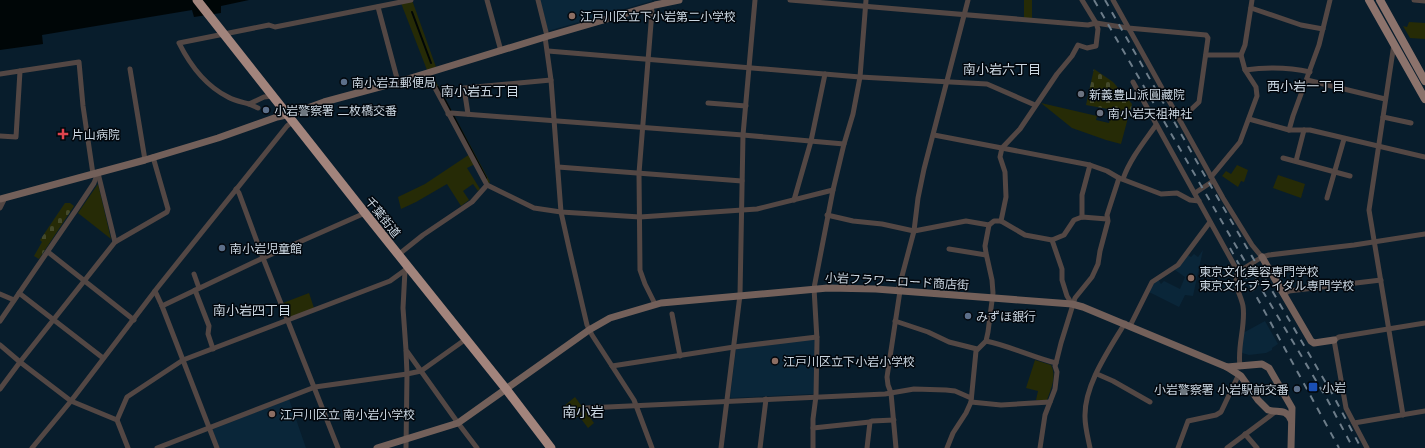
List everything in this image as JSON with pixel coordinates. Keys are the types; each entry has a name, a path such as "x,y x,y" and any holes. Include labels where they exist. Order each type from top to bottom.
{"highway":[{"name":"千葉街道","path":"197,0 398,255 407,269 466,339 551,448"}],"main road":[{"path":"1369,0 1425,99"},
{"path":"1380,0 1425,81"}],"street":[{"path":"258,108 230,98 214,89 202,77 179,43 221,31 269,25 275,27 411,0"},
{"path":"487,0 501,51"},
{"path":"538,0 548,51 561,212 574,273 589,330 636,406 652,448"},
{"path":"0,208 2,198 145,160 218,138 324,102 398,82 654,4 679,0"},
{"path":"721,448 740,296 743,135 755,0"},
{"path":"790,0 1088,25 1096,23 1128,28 1206,35 1208,38 1199,102 1180,120"},
{"path":"813,448 817,337 814,288 827,215 844,144 854,114 860,77 866,0"},
{"path":"896,448 891,393 887,377 899,291 914,231 918,198 924,169 968,0"},
{"path":"1001,221 1006,197 1005,172 1000,157 1002,148 1020,129 1035,105 1078,46 1087,48 1096,46 1098,29 1082,0"},
{"path":"1113,0 1212,179 1242,230 1262,257 1311,341 1314,343 1334,340 1340,337 1425,323"},
{"path":"1195,193 1212,179 1239,145 1257,96 1256,87 1245,70 1241,55 1245,45 1252,0"},
{"path":"1289,130 1319,45 1330,0"},
{"path":"1414,0 1425,1"},
{"path":"654,4 639,173 640,270 655,304"},
{"path":"378,7 398,82"},
{"path":"1251,8 1300,25 1323,29"},
{"path":"1394,44 1369,210 1403,415"},
{"path":"548,51 860,77 987,84 1035,105"},
{"path":"1206,55 1241,55"},
{"path":"0,74 79,62 83,106 95,173 114,242"},
{"path":"1245,70 1266,67 1299,69 1310,72"},
{"path":"130,69 145,160"},
{"path":"0,136 16,137 20,71"},
{"path":"427,73 487,185 534,208 561,212 640,217 766,207 833,190"},
{"path":"794,200 811,141 825,74"},
{"path":"468,114 464,88 551,80"},
{"path":"1307,80 1385,100"},
{"path":"1133,82 1238,272"},
{"path":"249,104 264,97 272,96"},
{"path":"708,103 746,106"},
{"path":"448,114 468,114 844,144"},
{"path":"1383,117 1411,123"},
{"path":"1249,119 1289,130 1310,130 1425,157"},
{"path":"32,448 71,401 155,291 236,189 287,126 292,122"},
{"path":"1040,448 1045,415 1056,380 1057,372 1055,366 1074,298 1096,270 1108,221 1106,215 1121,178 1156,125"},
{"path":"1296,161 1304,130"},
{"path":"934,135 1090,165 1161,194 1177,193 1190,200 1199,201"},
{"path":"1327,198 1344,138"},
{"path":"0,388 114,242 167,212 168,209 153,157"},
{"path":"1282,158 1350,176"},
{"path":"1082,217 1082,195 1090,165"},
{"path":"558,167 742,181"},
{"path":"0,321 94,183 95,173"},
{"path":"398,255 472,202 487,185"},
{"path":"236,189 239,193 338,448"},
{"path":"162,306 263,258 365,213"},
{"path":"827,215 914,231 966,221 989,225"},
{"path":"947,448 953,433 966,413 971,400 976,351 986,341 988,332 993,298 993,287 985,246 989,225 994,221 1001,221 1025,235 1052,240 1064,235 1074,220 1082,217 1107,219"},
{"path":"1090,448 1085,417 1088,393 1106,354 1128,325 1152,282 1178,265 1210,222"},
{"path":"1240,366 1239,355 1243,307 1236,283 1236,276 1238,272 1262,257 1269,255 1375,242 1425,234"},
{"path":"1052,240 1062,269 1062,280 1067,296 1072,304"},
{"path":"949,249 986,255"},
{"path":"48,252 134,320"},
{"path":"128,448 117,420 127,397 183,360 390,281 407,269"},
{"path":"406,448 408,374 403,308 407,269"},
{"path":"194,274 197,289 209,326 208,334 213,349"},
{"path":"1284,294 1289,291 1381,280"},
{"name":"小岩フラワーロード商店街","path":"378,448 458,423 589,330 610,318 655,304 814,288 838,287 1072,304 1128,325 1227,367 1241,376"},
{"path":"155,291 217,448"},
{"path":"19,293 103,358"},
{"path":"0,294 14,300"},
{"path":"672,314 680,356"},
{"path":"895,321 928,332 949,342 977,349"},
{"path":"612,366 734,347 817,337"},
{"path":"157,448 315,387 421,371 466,339"},
{"path":"1334,340 1346,408 1367,448"},
{"path":"986,341 1004,345 1056,363"},
{"path":"0,345 71,401 117,420"},
{"path":"406,350 477,448"},
{"path":"1178,448 1188,421 1216,415 1221,412 1245,369 1253,364"},
{"path":"1227,367 1265,364 1270,368 1292,411 1291,448"},
{"path":"1097,374 1113,381 1150,402"},
{"path":"1241,376 1265,408 1275,412 1284,411 1289,415 1291,420"},
{"path":"586,408 891,393 914,389 946,390 955,392 971,400 1001,405 1050,402"},
{"path":"760,448 766,399"},
{"path":"1354,423 1425,411"},
{"path":"1226,448 1275,412"},
{"path":"813,428 894,420"},
{"path":"867,448 870,422"},
{"path":"1245,434 1257,448"}],"shaded area":[{"path":"0,0 249,0 221,6 221,13 194,17 192,10 42,35 43,44 0,50"},
{"name":"江戸川区立下小岩第二小学校","path":"540,0 652,0 652,1 548,31"},
{"name":"東京文化美容専門学校 東京文化ブライダル専門学校","path":"1203,250 1193,296 1185,295 1179,307 1149,292 1154,281 1158,279 1161,284 1164,281 1180,289 1185,277 1175,270 1188,255 1191,257 1194,254 1198,257"},
{"path":"1265,321 1278,344 1266,353 1249,355 1242,353 1243,333"},
{"name":"江戸川区立下小岩小学校","path":"814,339 813,394 730,397 736,349"},
{"name":"江戸川区立 南小岩小学校","path":"289,399 306,448 219,448 213,429"}],"green space":[{"path":"412,0 436,67 427,70 401,3"},
{"path":"1024,0 1032,0 1032,18 1024,18"},
{"path":"1409,22 1425,23 1425,39 1410,38 1403,26 1407,27"},
{"path":"1094,69 1113,82 1132,104 1130,113 1086,105"},
{"path":"436,82 490,182 488,184 435,83"},
{"path":"1041,103 1097,116 1096,120 1109,123 1112,111 1129,114 1121,144 1072,128"},
{"path":"470,154 475,164 467,168 480,189 478,191 473,184 463,191 469,200 461,206 447,184 401,209 398,197 425,184"},
{"path":"1237,165 1248,170 1244,182 1241,181 1238,187 1222,176 1226,171 1231,174"},
{"path":"1278,175 1305,184 1301,198 1273,188"},
{"path":"98,184 111,239 78,213"},
{"path":"65,203 70,203 74,206 39,259 34,256 42,242 40,240"},
{"path":"309,293 314,308 289,318 283,303"},
{"path":"1035,360 1051,365 1053,369 1053,382 1047,400 1036,400 1038,391 1026,388"},
{"path":"575,397 594,423 588,428 579,416 574,419 564,406"}],"waterway":[{"path":"412,12 431,63"},
{"path":"438,87 486,178"}],"railway":[{"path":"1094,0 1240,253 1327,399 1353,448"},
{"path":"1105,0 1205,176 1333,395 1361,448"},
{"path":"1230,248 1339,448"}],"place":[{"name":"江戸川区立下小岩第二小学校","path":"572,16"},
{"name":"南小岩五郵便局","path":"344,82"},
{"name":"新義豊山派圓藏院","path":"1081,94"},
{"name":"小岩警察署 二枚橋交番","path":"266,110"},
{"name":"南小岩天祖神社","path":"1100,113"},
{"name":"片山病院","path":"63,134"},
{"name":"南小岩児童館","path":"222,248"},
{"name":"東京文化美容専門学校 東京文化ブライダル専門学校","path":"1191,278"},
{"name":"みずほ銀行","path":"968,316"},
{"name":"江戸川区立下小岩小学校","path":"775,361"},
{"name":"小岩","path":"1313,387"},
{"name":"小岩警察署 小岩駅前交番","path":"1297,389"},
{"name":"江戸川区立 南小岩小学校","path":"272,414"}],"district":[{"name":"南小岩六丁目","path":"1002,69"},
{"name":"西小岩一丁目","path":"1306,86"},
{"name":"南小岩五丁目","path":"480,91"},
{"name":"南小岩四丁目","path":"252,310"},
{"name":"南小岩","path":"583,412"}]}
